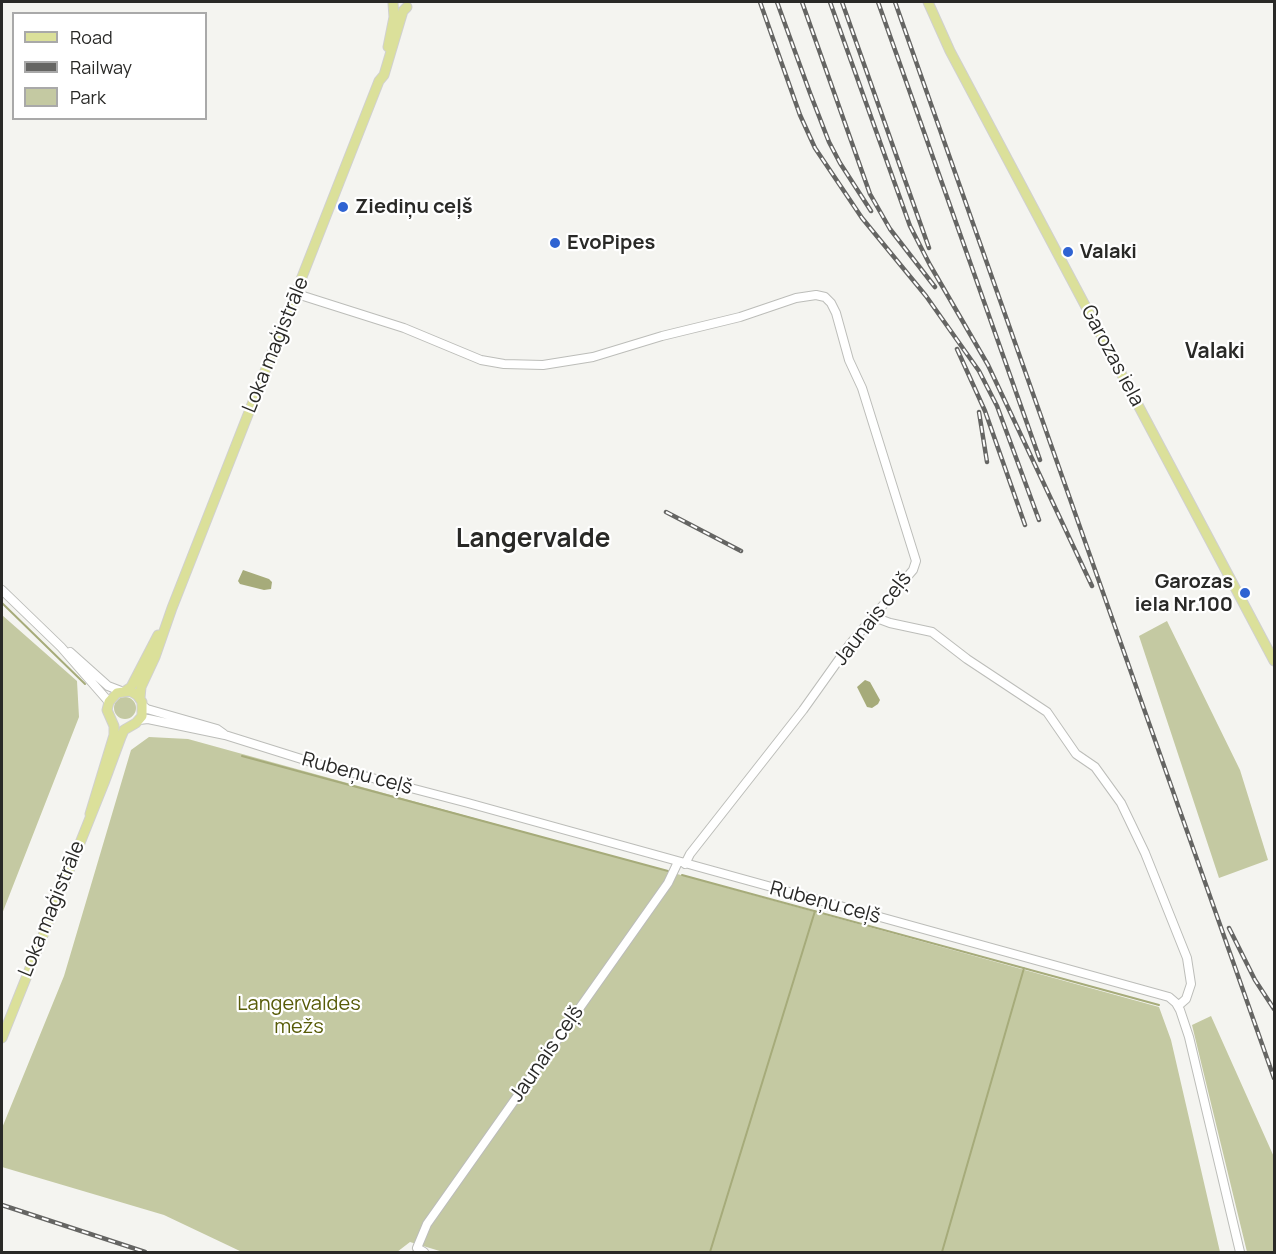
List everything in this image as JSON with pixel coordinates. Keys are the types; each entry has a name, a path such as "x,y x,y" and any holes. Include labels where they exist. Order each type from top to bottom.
{"main road":[{"name":"Loka maģistrāle","path":"139,720 142,702 141,687 155,657 172,608 379,81 384,75 403,11 407,7 392,2 394,16 379,81"},
{"path":"407,7 416,2"},
{"name":"Garozas iela","path":"928,2 950,51 1275,661"},
{"name":"Loka maģistrāle","path":"90,814 114,735 113,722 107,710 109,702 114,695 131,687 172,608"},
{"path":"123,691 134,693 142,702"},
{"path":"113,722 122,727 128,727 139,720"},
{"name":"Loka maģistrāle","path":"2,1038 121,737 128,727"}],"street":[{"name":"Jaunais ceļš","path":"297,294 404,328 481,360 504,364 543,365 593,357 662,336 740,317 796,297 816,295 825,297 836,313 849,360 861,388 916,561 914,570 850,644 804,710 682,863 427,1224 420,1250"},
{"path":"2,590 61,647 109,702"},
{"path":"874,617 890,623 932,632 967,659 1047,712 1076,754 1095,768 1121,803 1145,854 1187,958 1191,984 1186,999 1178,1006 1189,1037 1240,1252"},
{"path":"61,647 68,650 108,686 123,691"},
{"name":"Rubeņu ceļš","path":"142,702 147,709 217,729 225,735"},
{"name":"Rubeņu ceļš","path":"139,720 148,719 225,735 311,762 468,803 1157,993 1169,997 1178,1006"}],"green space":[{"path":"2,615 77,681 79,717 2,914"},
{"path":"1167,621 1240,770 1268,860 1219,878 1139,636"},
{"path":"125,697 133,700 136,708 133,716 125,719 117,716 114,708 117,700"},
{"name":"Langervaldes mežs","path":"149,737 188,739 1159,1007 1171,1040 1220,1252 443,1252 410,1242 397,1252 242,1252 164,1215 2,1167 2,1128 64,976 131,750"},
{"path":"1211,1016 1274,1157 1274,1252 1247,1252 1192,1025"}],"shaded area":[{"path":"243,570 269,579 272,582 271,589 264,590 240,584 238,581"},
{"path":"865,680 870,682 880,700 872,708 867,707 857,687"}],"waterway":[{"path":"2,603 85,684"},
{"path":"242,756 668,871"},
{"path":"682,875 1159,1005"},
{"path":"710,1252 815,911"},
{"path":"942,1252 1024,968"}],"railway":[{"path":"760,2 800,115 815,148 862,218 926,296 979,371 997,406 1039,520"},
{"path":"777,2 829,142 871,211"},
{"path":"802,2 870,194 890,229 935,287"},
{"path":"830,2 910,226 988,365 1092,586"},
{"path":"842,2 929,248"},
{"path":"878,2 1040,460"},
{"path":"895,2 1274,1078"},
{"path":"957,349 985,411 1025,525"},
{"path":"979,412 987,462"},
{"path":"666,512 741,551"},
{"path":"1229,928 1255,980 1274,1009"},
{"path":"2,1205 145,1252"}],"place":[{"name":"Ziediņu ceļš","path":"343,207"},
{"name":"EvoPipes","path":"555,243"},
{"name":"Valaki","path":"1068,252"},
{"name":"Garozas iela Nr.100","path":"1245,593"}],"district":[{"name":"Valaki","path":"1215,352"},
{"name":"Langervalde","path":"533,540"}]}
